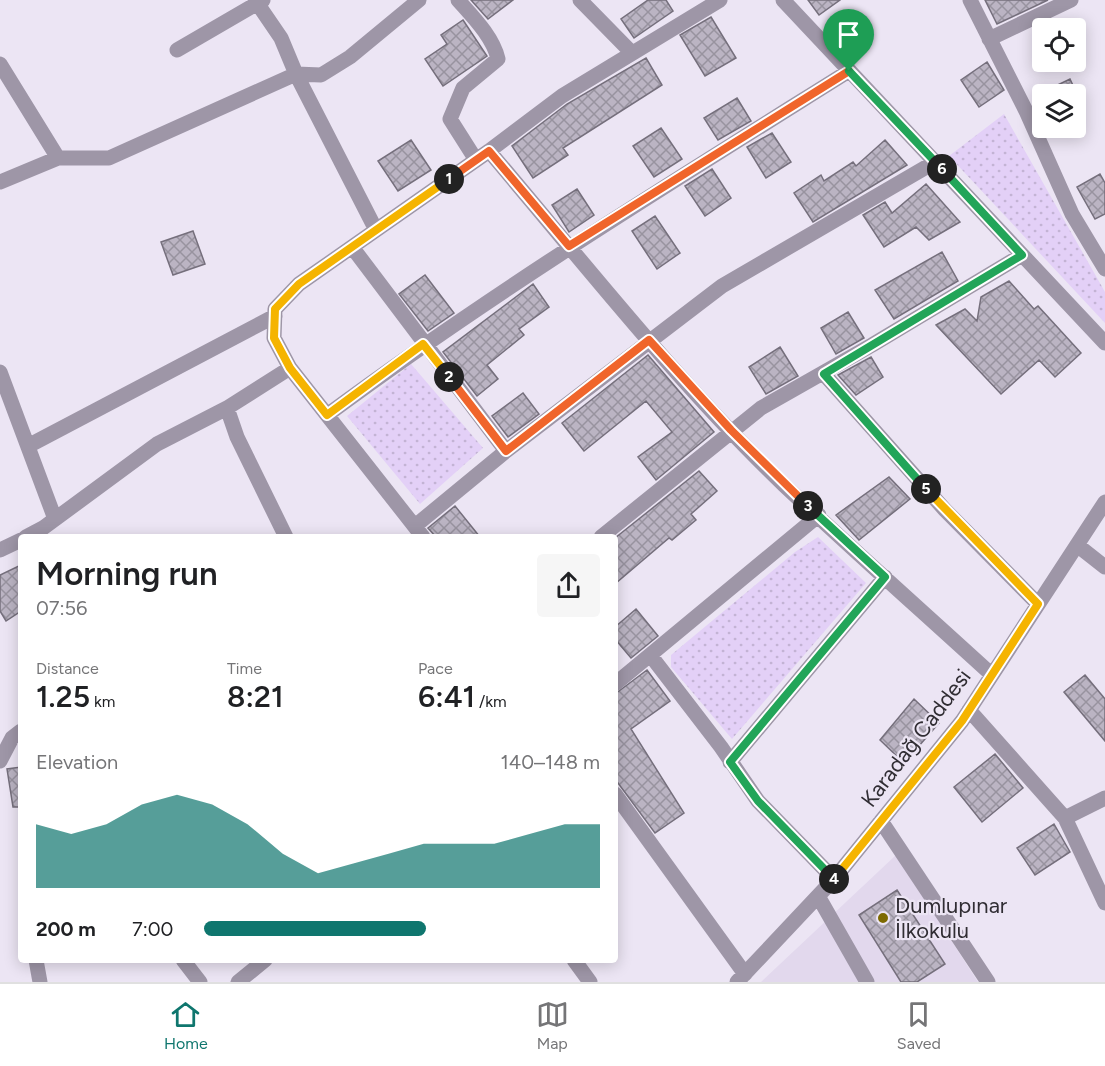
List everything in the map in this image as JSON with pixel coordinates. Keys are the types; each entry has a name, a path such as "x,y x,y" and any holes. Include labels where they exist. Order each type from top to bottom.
{"street":[{"path":"0,182 58,158 109,158 296,74 321,75 350,57 419,0"},
{"path":"458,0 478,23 496,51 498,59 463,88 450,119 476,160"},
{"path":"580,0 631,52"},
{"path":"720,0 562,96 489,151 299,284 275,309 274,338 290,368 419,532 506,451 722,286 935,162"},
{"path":"783,0 1105,344"},
{"path":"970,0 1026,111 1072,214 1105,269"},
{"path":"989,39 1071,0"},
{"path":"177,50 258,2 281,38 296,74 376,230"},
{"path":"0,64 58,158"},
{"path":"327,415 423,344 569,246 849,71"},
{"path":"489,151 649,340 731,430 784,484 992,675"},
{"path":"352,247 506,451"},
{"path":"605,534 761,408 824,374 1022,255"},
{"path":"28,446 275,316"},
{"path":"34,534 49,528 157,444 227,408 290,368"},
{"path":"0,372 28,446 49,528"},
{"path":"824,374 945,510 1038,604"},
{"path":"227,408 237,437 285,534"},
{"name":"Karadağ Caddesi","path":"741,978 834,879 969,710 1105,502"},
{"path":"618,682 819,515"},
{"path":"0,550 18,541"},
{"path":"1077,545 1105,567"},
{"path":"730,762 885,577"},
{"path":"651,656 758,801 834,879"},
{"path":"969,710 1065,818 1105,903"},
{"path":"0,761 12,738 18,733"},
{"path":"618,798 741,978"},
{"path":"1065,818 1105,798"},
{"path":"881,821 988,982"},
{"path":"818,896 867,982"},
{"path":"37,963 40,982"},
{"path":"185,963 200,982"},
{"path":"238,982 261,963"},
{"path":"576,963 590,982"}],"shaded area":[{"path":"1004,114 1105,292 1105,323 949,156"},
{"path":"411,364 483,448 420,504 347,416"},
{"path":"818,537 866,583 732,739 671,667 671,655 795,552"},
{"name":"Dumlupınar İlkokulu","path":"896,855 978,982 761,982"}],"building":[{"path":"471,0 513,0 488,19"},
{"path":"648,0 666,0 673,11 634,38 621,19"},
{"path":"808,0 840,0 819,15"},
{"path":"985,0 1048,0 997,24"},
{"path":"711,17 736,58 705,76 680,35"},
{"path":"463,20 487,56 443,86 425,59 447,44 441,35"},
{"path":"646,58 662,85 563,148 568,155 533,178 512,146 567,104"},
{"path":"987,62 1004,90 979,107 961,80"},
{"path":"1070,79 1072,84 1060,84"},
{"path":"737,98 751,121 718,140 704,118"},
{"path":"661,128 682,159 654,177 633,146"},
{"path":"772,133 791,162 766,178 747,147"},
{"path":"411,140 431,170 398,191 378,161"},
{"path":"885,140 907,165 813,222 794,193 821,175 824,181 853,162 856,166"},
{"path":"712,169 731,198 705,216 685,186"},
{"path":"1100,174 1105,183 1105,214 1095,219 1077,187"},
{"path":"926,184 960,222 929,240 916,227 884,247 863,215 885,202 892,213"},
{"path":"577,189 594,215 569,232 552,205"},
{"path":"655,216 680,253 657,269 632,231"},
{"path":"193,231 205,264 173,275 161,242"},
{"path":"942,252 958,281 894,319 875,290"},
{"path":"425,275 454,313 428,331 399,294"},
{"path":"1009,281 1034,309 1038,306 1081,353 1055,377 1039,360 1001,394 936,325 965,309 977,321 981,297"},
{"path":"533,284 549,307 519,329 524,335 487,365 498,379 477,396 443,352"},
{"path":"848,312 864,338 836,354 821,328"},
{"path":"780,347 798,376 766,394 749,367"},
{"path":"648,355 714,432 656,480 638,457 672,432 646,401 584,451 562,423"},
{"path":"871,357 883,377 856,395 838,375"},
{"path":"523,393 539,414 508,437 492,416"},
{"path":"699,471 717,491 691,514 696,520 672,540 669,538 618,581 618,536"},
{"path":"889,477 910,499 859,540 836,515"},
{"path":"455,506 478,534 433,534 428,528"},
{"path":"18,566 18,613 6,621 0,611 0,575"},
{"path":"636,609 658,636 631,658 618,643 618,624"},
{"path":"647,670 670,701 631,729 684,813 655,833 618,783 618,692"},
{"path":"1085,675 1105,699 1105,741 1064,692"},
{"path":"914,699 939,723 904,763 880,740"},
{"path":"995,754 1023,788 982,822 954,787"},
{"path":"18,767 18,807 13,807 7,769"},
{"path":"1054,824 1070,852 1035,875 1017,848"},
{"path":"897,890 945,964 917,982 901,982 859,915"}],"place":[{"name":"Dumlupınar İlkokulu","path":"883,918"}],"route":[{"path":"849,71 1022,255 824,374 945,510 1038,604 962,721 834,879 758,801 730,762 885,577 784,484 649,340 506,451 423,344 327,415 290,368 274,338 275,309 299,284 489,151 569,246 849,71"}]}
